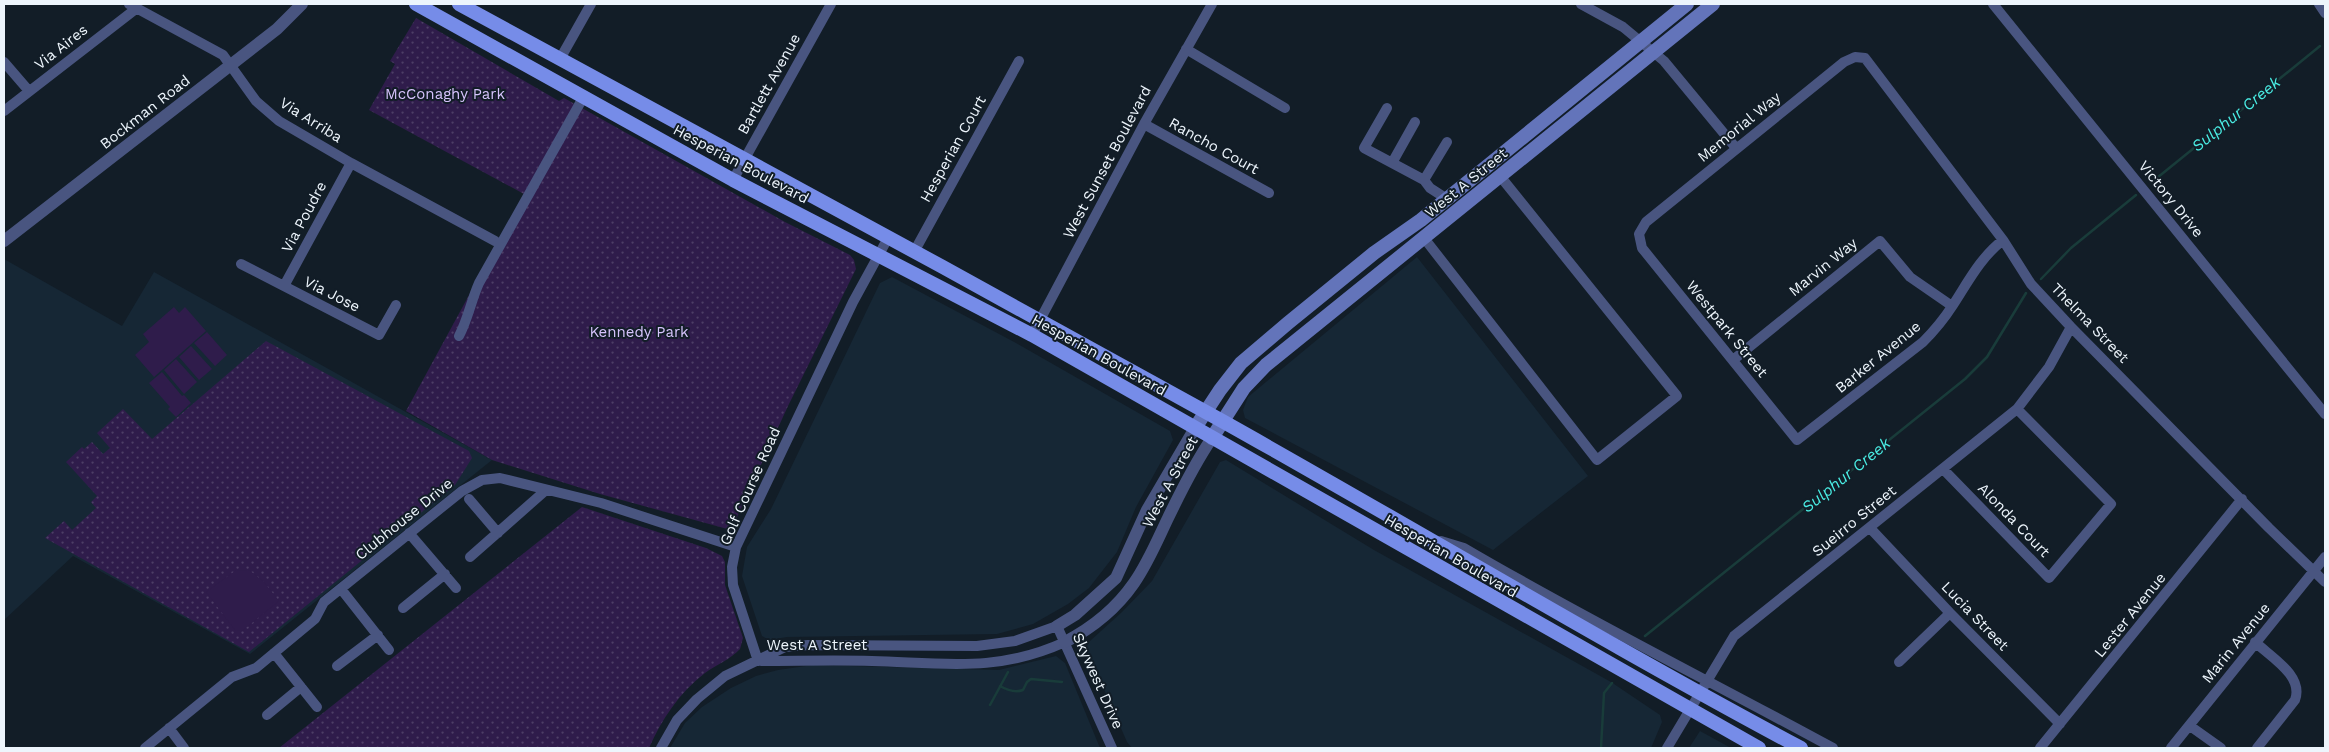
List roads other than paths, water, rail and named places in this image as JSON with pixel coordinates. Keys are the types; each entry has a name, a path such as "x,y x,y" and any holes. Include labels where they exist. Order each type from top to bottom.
{"main road":[{"name":"Hesperian Boulevard","path":"416,4 733,180 1032,336 1759,748"},
{"name":"Hesperian Boulevard","path":"459,4 1040,320 1222,421 1700,694 1801,748"},
{"name":"West A Street","path":"1195,428 1220,390 1241,363 1337,283 1421,220 1687,4"},
{"name":"West A Street","path":"1212,438 1253,377 1713,4"},
{"path":"481,39 501,43 519,36"},
{"path":"1421,220 1424,238"},
{"path":"1336,310 1334,303 1337,283"}],"street":[{"name":"Bockman Road","path":"4,241 231,66 282,25 302,4"},
{"path":"560,59 591,4"},
{"name":"Bartlett Avenue","path":"733,180 831,4"},
{"name":"West Sunset Boulevard","path":"1032,336 1144,124 1212,4"},
{"path":"1581,4 1623,27 1664,61 1736,148"},
{"name":"Victory Drive","path":"1993,4 2325,414"},
{"path":"2319,4 2325,13"},
{"name":"Via Arriba","path":"133,6 223,55 256,101 279,121 350,163 495,241"},
{"name":"Via Aires","path":"4,111 133,6"},
{"path":"1186,49 1285,108"},
{"name":"Memorial Way","path":"1639,234 1646,222 1844,62 1855,57 1864,58"},
{"name":"Thelma Street","path":"1864,58 2003,240 2031,284 2071,327 2325,582"},
{"name":"Hesperian Court","path":"914,252 1019,61"},
{"path":"4,62 29,91"},
{"path":"459,336 466,323 471,301 479,284 584,96"},
{"path":"1387,108 1364,148 1424,180 1430,188 1447,199"},
{"path":"1392,163 1415,122"},
{"name":"Rancho Court","path":"1144,124 1269,193"},
{"path":"1424,180 1446,142"},
{"name":"Via Poudre","path":"284,286 350,163"},
{"path":"1424,238 1598,460 1677,396 1500,176"},
{"name":"Westpark Street","path":"1639,234 1642,248 1797,440"},
{"name":"Golf Course Road","path":"758,661 733,585 732,567 736,547 888,238"},
{"name":"Barker Avenue","path":"1797,440 1923,342 1939,325 1978,264 1989,251 2003,240"},
{"name":"Marvin Way","path":"1732,360 1880,241 1910,277 1952,306"},
{"name":"Via Jose","path":"241,264 379,336 396,305"},
{"name":"Sueirro Street","path":"1667,748 1691,711 1734,636 2017,409 2049,367 2071,327"},
{"name":"Alonda Court","path":"1943,469 2049,578 2111,504 2017,409"},
{"name":"West A Street","path":"758,661 785,647 808,645 904,647 996,644 1014,641 1057,626 1076,615 1116,578 1148,510 1195,428"},
{"name":"West A Street","path":"758,661 809,659 980,664 1023,658 1065,642 1085,632 1104,617 1133,585 1152,554 1170,513 1212,438"},
{"name":"Clubhouse Drive","path":"145,748 232,677 256,668 315,619 324,602 462,491 482,480 500,478 601,503 736,547"},
{"path":"470,557 546,490"},
{"path":"469,499 498,533"},
{"name":"Lester Avenue","path":"2040,748 2242,499"},
{"name":"Lucia Street","path":"1870,528 2060,724"},
{"path":"410,533 456,588"},
{"name":"Hesperian Boulevard","path":"1427,538 1464,548 1618,635 1708,680 1832,748"},
{"name":"Marin Avenue","path":"2171,748 2325,557"},
{"path":"402,608 444,574"},
{"path":"341,588 389,650"},
{"path":"1898,662 1950,612"},
{"name":"Skywest Drive","path":"1057,626 1112,748"},
{"path":"337,666 378,635"},
{"path":"2255,642 2295,679 2298,692 2295,700 2257,748"},
{"path":"274,653 317,707"},
{"path":"661,748 677,720 697,699 725,676 758,661"},
{"path":"267,715 301,687"},
{"path":"2190,726 2221,748"},
{"path":"169,728 184,748"}],"waterway":[{"name":"Sulphur Creek","path":"2152,182 2320,46"},
{"name":"Sulphur Creek","path":"2041,279 2071,248 2136,195"},
{"name":"Sulphur Creek","path":"1645,636 1965,379 1987,357 2026,293"},
{"path":"990,705 1008,672"},
{"path":"1000,686 1008,690 1017,691 1023,690 1031,679 1062,682"},
{"name":"Sulphur Creek","path":"1601,748 1604,693 1612,683"}],"park label":[{"name":"McConaghy Park","path":"445,94"},
{"name":"Kennedy Park","path":"639,332"}]}
